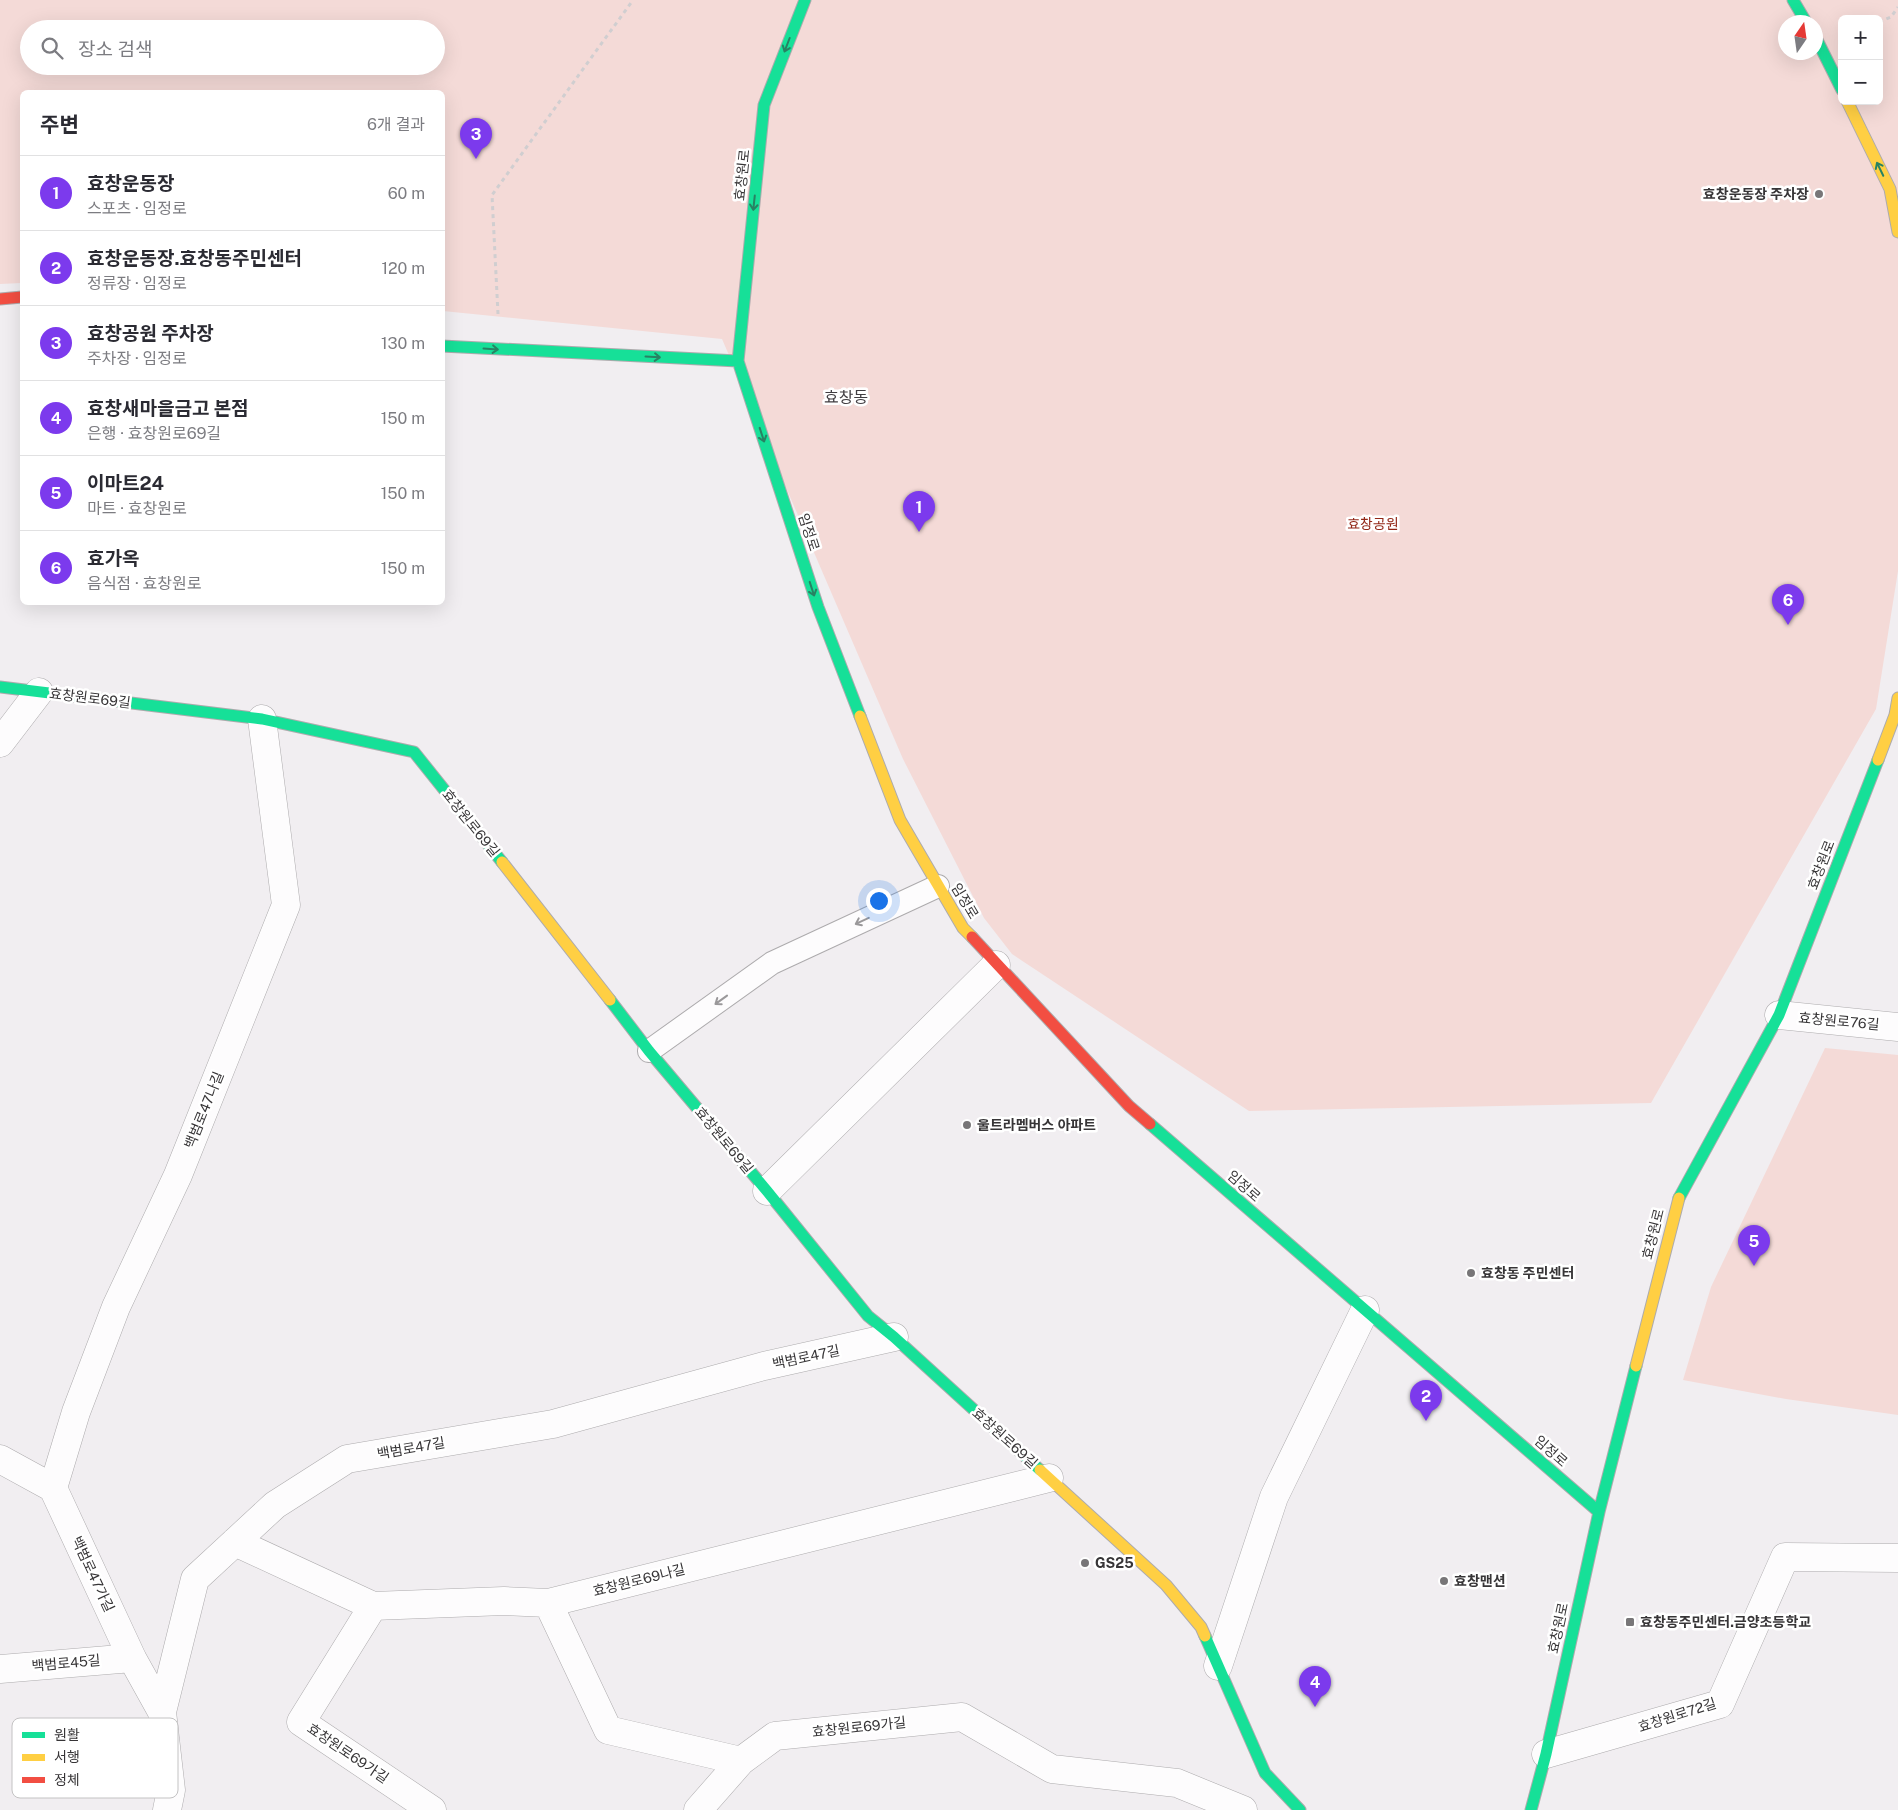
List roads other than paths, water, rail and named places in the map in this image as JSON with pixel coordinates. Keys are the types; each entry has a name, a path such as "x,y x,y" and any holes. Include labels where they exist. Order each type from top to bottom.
{"street":[{"name":"효창원로","path":"738,361 764,105 806,0"},
{"path":"1793,0 1802,15"},
{"path":"1823,52 1838,82"},
{"path":"1849,105 1890,189 1898,232"},
{"path":"0,299 20,298"},
{"path":"445,346 738,361"},
{"name":"임정로","path":"738,361 818,608 900,820 963,928 1129,1106 1599,1512"},
{"name":"효창원로69길","path":"0,687 262,719 414,752 562,936 650,1051 868,1316 894,1337 1166,1585 1201,1627 1266,1773 1300,1810"},
{"name":"효창원로69길","path":"0,743 39,692"},
{"name":"효창원로","path":"1531,1810 1546,1754 1599,1512 1676,1201 1779,1015 1895,715 1898,698"},
{"name":"백범로47나길","path":"52,1488 76,1412 116,1307 178,1175 286,905 262,719"},
{"path":"766,1191 996,965"},
{"name":"효창원로76길","path":"1779,1015 1898,1027"},
{"path":"1218,1666 1274,1498 1364,1310"},
{"name":"백범로47길","path":"163,1718 162,1712 195,1579 275,1505 347,1459 553,1424 764,1366 894,1337"},
{"path":"0,1459 52,1488"},
{"name":"효창원로69나길","path":"235,1542 373,1606 504,1602 548,1603 1049,1478"},
{"name":"백범로47가길","path":"52,1488 132,1658 162,1712"},
{"name":"효창원로72길","path":"1546,1754 1720,1704 1785,1557 1898,1558"},
{"path":"548,1603 608,1730 741,1761"},
{"name":"효창원로69가길","path":"373,1606 302,1722 432,1810"},
{"name":"백범로45길","path":"0,1669 132,1658"},
{"name":"효창원로69가길","path":"698,1810 741,1761 775,1736 962,1716 1052,1769 1176,1783 1243,1810"}],"lane":[{"path":"650,1051 772,962 938,886"}],"place":[{"name":"효창공원 주차장","path":"476,159"},
{"name":"효창운동장 주차장","path":"1819,194"},
{"name":"효창운동장","path":"919,532"},
{"name":"효가옥","path":"1788,625"},
{"name":"울트라멤버스 아파트","path":"967,1125"},
{"name":"이마트24","path":"1754,1266"},
{"name":"효창동 주민센터","path":"1471,1273"},
{"name":"효창운동장.효창동주민센터","path":"1426,1421"},
{"name":"GS25","path":"1085,1563"},
{"name":"효창맨션","path":"1444,1581"},
{"name":"효창동주민센터.금양초등학교","path":"1630,1622"},
{"name":"효창새마을금고 본점","path":"1315,1707"}],"district":[{"name":"효창동","path":"846,397"}],"park label":[{"name":"효창공원","path":"1373,524"}]}
